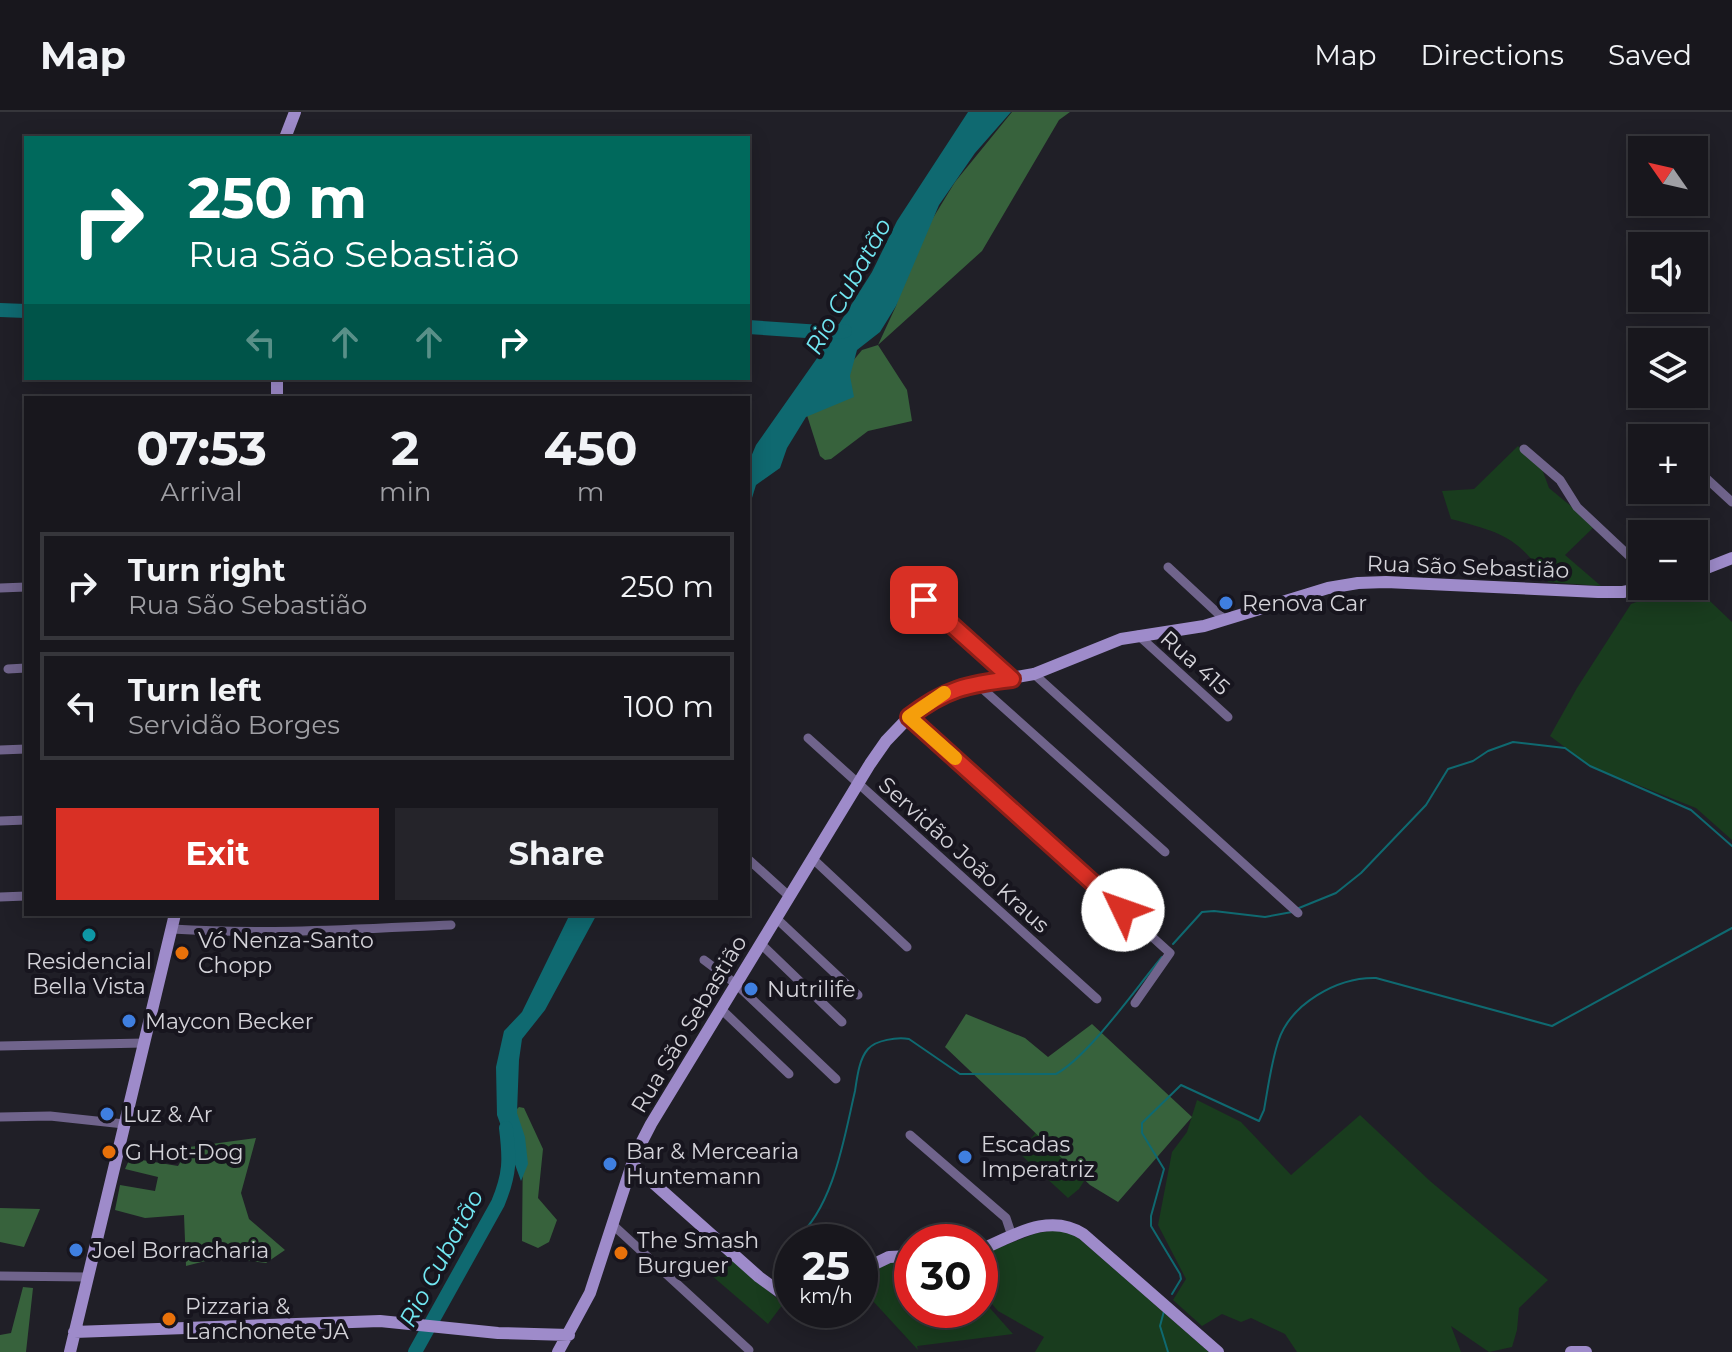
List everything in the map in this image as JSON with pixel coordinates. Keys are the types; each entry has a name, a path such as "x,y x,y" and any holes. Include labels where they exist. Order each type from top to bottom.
{"main road":[{"path":"286,136 295,112"},
{"path":"1708,567 1732,558"},
{"name":"Rua São Sebastião","path":"558,1352 590,1293 632,1164 651,1124 857,784 878,751 909,717 948,691 976,683 1034,674 1103,645 1138,635 1225,620 1322,589 1358,583 1628,591"},
{"path":"70,1352 175,916"},
{"path":"632,1164 774,1288"},
{"path":"998,1242 1050,1224 1067,1225 1078,1230 1218,1352"},
{"path":"74,1332 393,1322 498,1333 569,1335"},
{"path":"1571,1352 1586,1352"}],"street":[{"path":"1524,449 1560,480 1577,507 1628,555"},
{"path":"1708,480 1732,502"},
{"path":"1717,481 1732,494"},
{"path":"1168,567 1225,620"},
{"path":"902,580 1012,679"},
{"path":"0,588 24,587"},
{"name":"Rua 415","path":"1138,635 1228,717"},
{"path":"8,669 24,668"},
{"path":"1034,674 1298,913"},
{"path":"976,683 1165,852"},
{"path":"909,717 1170,953 1135,1003"},
{"name":"Servidão João Kraus","path":"808,738 1097,999"},
{"path":"0,750 24,749"},
{"path":"0,821 24,820"},
{"path":"813,859 907,947"},
{"path":"750,861 790,897"},
{"path":"0,897 24,896"},
{"path":"777,919 858,995"},
{"path":"172,929 306,931 451,925"},
{"path":"761,944 842,1022"},
{"path":"704,960 736,984 836,1079"},
{"path":"721,1009 789,1074"},
{"path":"0,1046 144,1043"},
{"path":"0,1117 50,1116 124,1124"},
{"path":"910,1135 1006,1218 1012,1236"},
{"path":"613,1225 749,1350"},
{"path":"0,1276 87,1277"}],"green space":[{"path":"1012,112 1070,112 1059,120 982,251 878,345 896,306 911,254 955,182"},
{"path":"878,345 907,390 912,421 868,431 831,459 825,460 820,456 805,409 827,392 862,350"},
{"path":"1518,446 1542,469 1549,488 1595,526 1565,555 1601,586 1548,582 1527,555 1507,538 1451,519 1442,491 1474,489"},
{"path":"1708,599 1732,622 1732,840 1696,808 1590,766 1550,736 1631,604 1642,600"},
{"path":"966,1014 1025,1038 1048,1057 1092,1024 1192,1117 1118,1202 1090,1185 945,1047"},
{"path":"1197,1100 1241,1122 1291,1175 1360,1115 1430,1181 1548,1280 1519,1308 1512,1347 1489,1352 1451,1326 1461,1352 1297,1352 1285,1334 1251,1318 1241,1322 1222,1314 1202,1326 1173,1300 1186,1279 1158,1225 1172,1152 1187,1132"},
{"path":"519,1107 524,1108 543,1149 538,1198 557,1220 549,1242 538,1248 522,1241 523,1140 515,1111"},
{"path":"1038,1130 1086,1178 1068,1198 1019,1153"},
{"path":"256,1138 241,1193 249,1219 285,1250 266,1263 221,1257 186,1266 184,1215 145,1218 115,1210 120,1185 155,1191 158,1177 125,1169 130,1158 178,1166 189,1147"},
{"path":"0,1208 40,1209 24,1247 0,1242"},
{"path":"1056,1230 1074,1234 1209,1352 1035,1352 1044,1337 998,1311 998,1248 1037,1233"},
{"path":"727,1254 774,1296 774,1316 768,1324 711,1275"},
{"path":"894,1262 894,1324 878,1307 878,1266"},
{"path":"23,1287 33,1288 26,1352 0,1352 0,1335 11,1333"},
{"path":"998,1317 1013,1334 917,1346 918,1350 898,1328 998,1328"}],"water":[{"path":"968,112 1011,112 975,153 939,205 896,306 880,332 857,350 850,376 854,397 806,417 787,448 780,468 756,485 750,504 750,459 756,445 820,354 872,272 897,221"},
{"path":"569,916 596,916 545,1010 522,1039 517,1113 525,1137 528,1164 521,1181 497,1115 496,1067 504,1031 522,1012"}],"waterway":[{"path":"0,310 24,311"},
{"path":"750,327 845,331"},
{"path":"1299,908 1336,893 1361,873 1426,805 1448,769 1513,742 1565,748 1590,766 1691,810 1732,846"},
{"path":"1173,944 1202,912 1265,917 1292,912"},
{"path":"1172,1294 1181,1279 1180,1274 1151,1226 1164,1169 1142,1133 1142,1123 1181,1085 1259,1121 1284,1028 1317,995 1346,982 1376,978 1552,1026 1732,928"},
{"path":"810,1224 820,1209 836,1170 860,1063 872,1046 887,1040 909,1039 960,1074 1056,1074 1097,1037 1162,957"},
{"name":"Rio Cubatão","path":"415,1352 498,1203 508,1167 506,1128"},
{"path":"1164,1311 1160,1326 1168,1352"}],"slow traffic":[{"path":"944,693 909,717 955,758"}],"place":[{"name":"Renova Car","path":"1226,603"},
{"name":"Residencial Bella Vista","path":"89,935"},
{"name":"Vó Nenza-Santo Chopp","path":"182,953"},
{"name":"Nutrilife","path":"751,989"},
{"name":"Maycon Becker","path":"129,1021"},
{"name":"Luz & Ar","path":"107,1114"},
{"name":"G Hot-Dog","path":"109,1152"},
{"name":"Escadas Imperatriz","path":"965,1157"},
{"name":"Bar & Mercearia Huntemann","path":"610,1164"},
{"name":"Joel Borracharia","path":"76,1250"},
{"name":"The Smash Burguer","path":"621,1253"},
{"name":"Pizzaria & Lanchonete JA","path":"169,1319"}],"route":[{"path":"924,600 1012,679 958,687 936,697 909,717 1123,910"}]}
